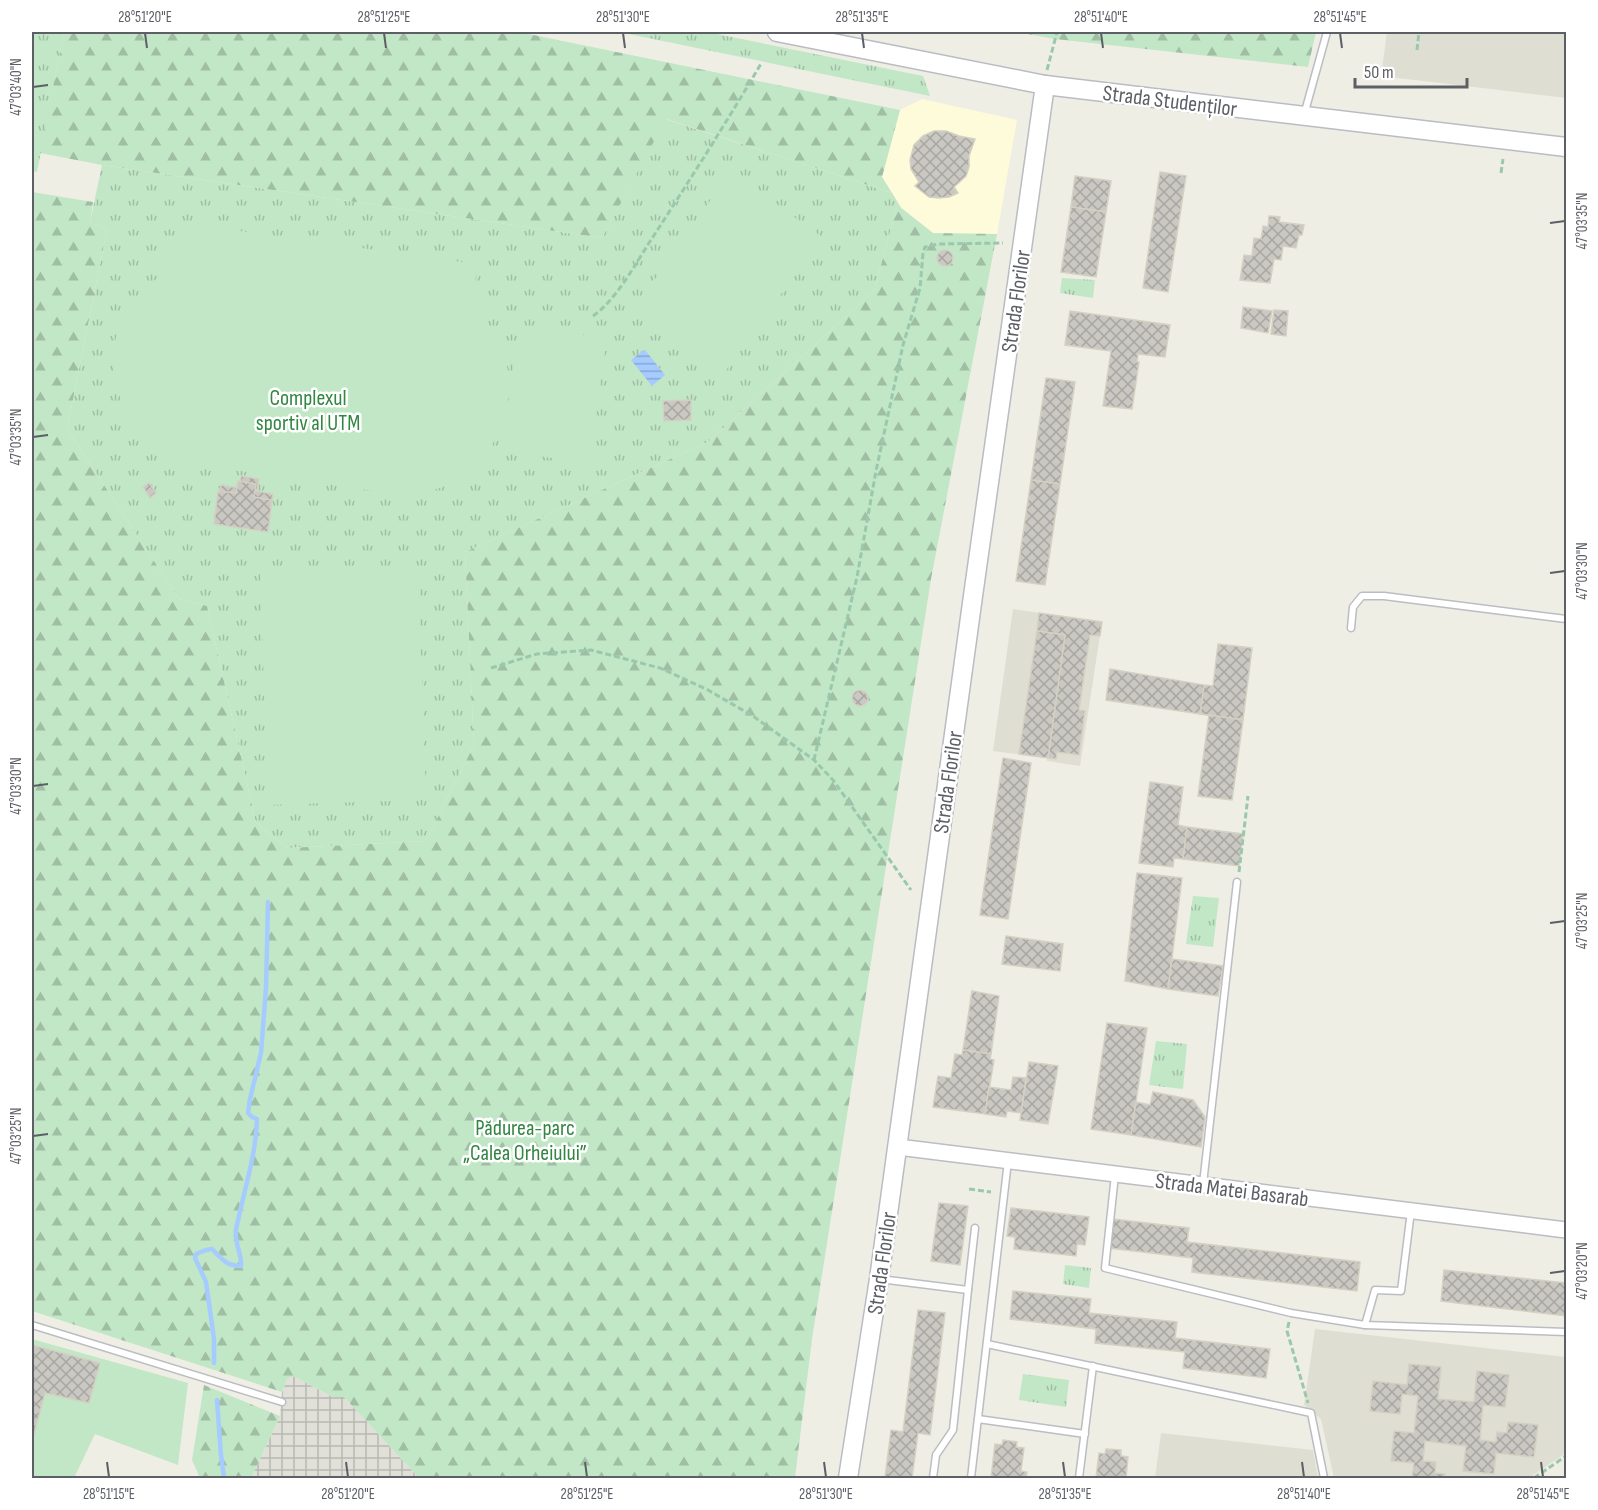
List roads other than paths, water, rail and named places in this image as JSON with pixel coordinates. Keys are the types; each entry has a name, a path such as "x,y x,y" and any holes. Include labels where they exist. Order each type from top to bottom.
{"main road":[{"name":"Strada Studenților","path":"777,32 1046,77 1304,116 1566,147"},
{"name":"Strada Florilor","path":"848,1479 898,1147 1046,77"}],"street":[{"name":"Strada Matei Basarab","path":"898,1147 1566,1230"}],"lane":[{"path":"1304,116 1327,32"},
{"path":"1352,628 1353,607 1362,596 1384,596 1566,620"},
{"path":"1202,1185 1237,882"},
{"path":"971,1479 1008,1161"},
{"path":"1115,1174 1105,1268 1291,1313 1365,1325 1566,1332"},
{"path":"1365,1325 1375,1290 1401,1291 1411,1211"},
{"path":"933,1479 936,1455 952,1430 975,1228"},
{"path":"879,1279 968,1290"},
{"path":"32,1325 282,1402"},
{"path":"987,1344 1311,1413 1324,1479"},
{"path":"1079,1479 1093,1366"},
{"path":"978,1419 1085,1434"}],"water":[{"path":"645,350 665,375 652,386 631,360"}],"waterway":[{"path":"214,1363 214,1339 206,1282 195,1258 196,1254 212,1249 228,1263 241,1266 236,1230 256,1133 257,1119 248,1113 261,1053 266,988 268,902"},
{"path":"217,1400 224,1478"}],"park label":[{"name":"Complexul sportiv al UTM","path":"308,410"},
{"name":"Pădurea-parc „Calea Orheiului”","path":"525,1140"}]}
